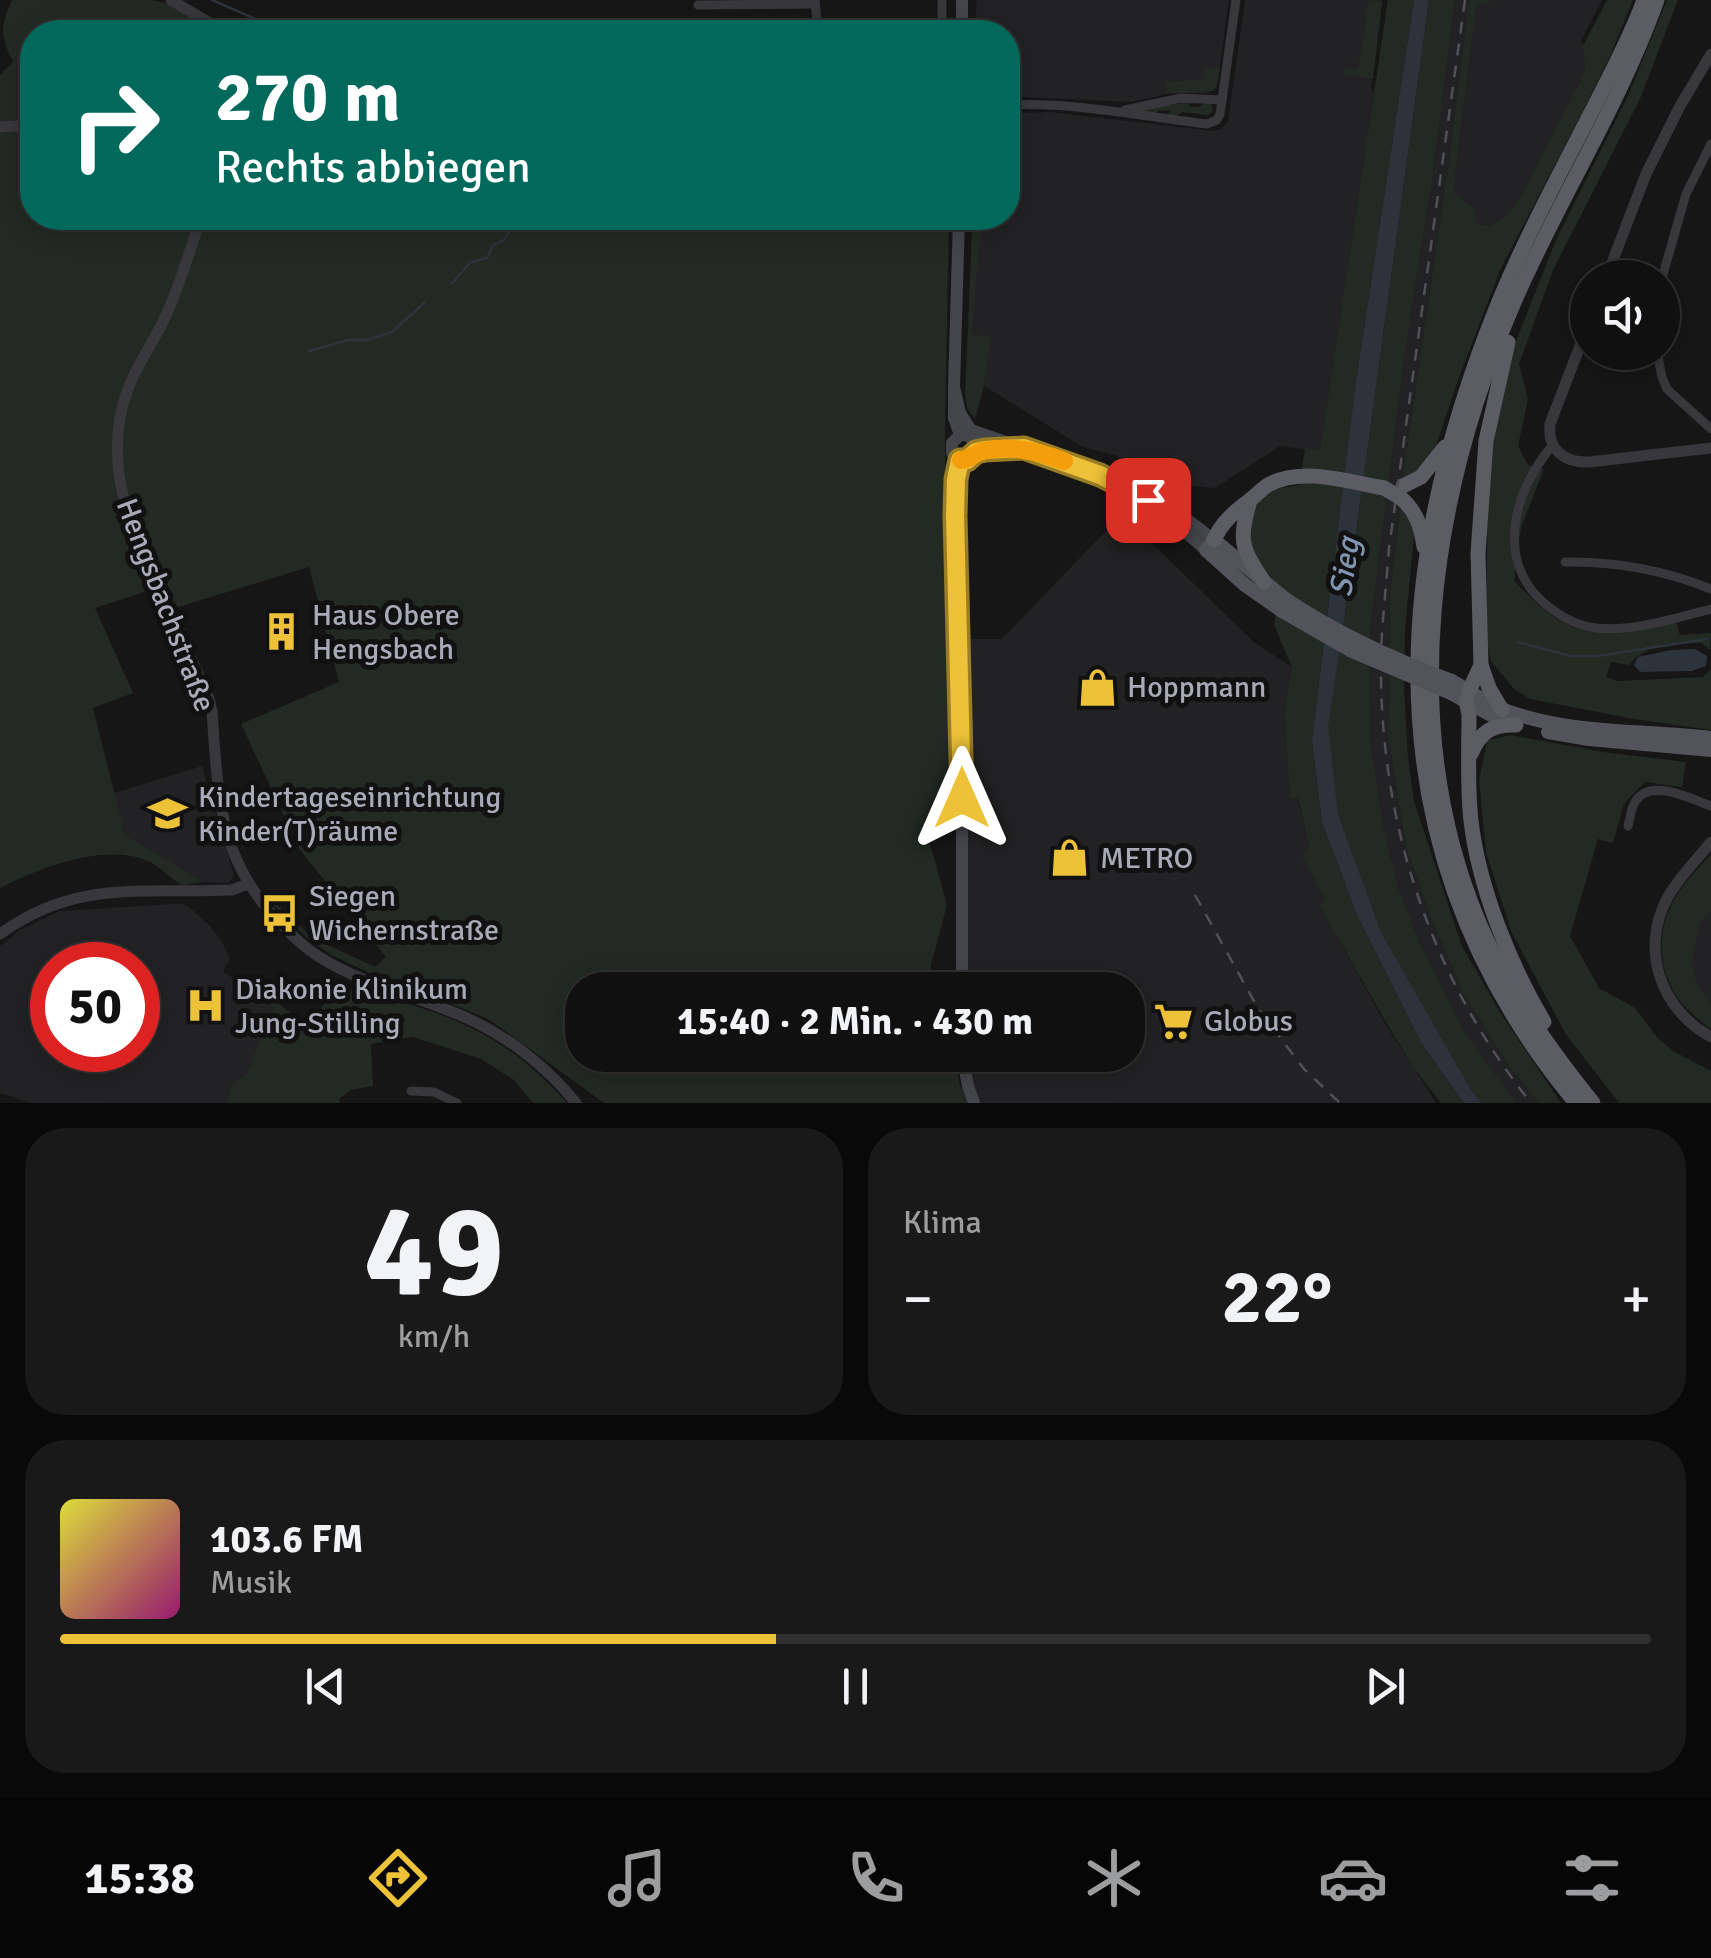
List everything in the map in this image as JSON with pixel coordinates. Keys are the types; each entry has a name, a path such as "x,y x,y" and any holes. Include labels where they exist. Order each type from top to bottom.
{"highway":[{"path":"1576,1103 1498,992 1469,932 1441,852 1424,774 1419,725 1419,635 1441,484 1476,361 1530,232 1644,0"},
{"path":"1594,1103 1557,1057 1509,984 1480,926 1457,862 1435,756 1431,706 1434,608 1456,482 1489,366 1513,303 1658,0"},
{"path":"1502,710 1481,664 1478,553 1486,441 1508,341 1544,236"},
{"path":"1402,492 1428,471 1453,436"},
{"path":"1210,545 1229,530 1250,500 1268,485 1286,478 1318,476 1402,492 1421,524 1427,562"},
{"path":"1250,500 1241,538 1264,582"},
{"path":"1481,664 1460,691 1469,714 1470,807 1475,845 1508,948 1540,1016 1594,1103"},
{"path":"1469,758 1478,739 1489,729 1516,725"}],"main road":[{"path":"959,230 954,418 960,436"},
{"path":"954,387 960,412 971,430 1100,475 1183,516 1246,585 1283,604 1350,650 1502,710 1543,721 1606,732 1711,738"},
{"path":"960,436 971,437 976,448 971,458 960,460 952,454 951,446 960,436"},
{"path":"976,448 1024,448"},
{"path":"960,460 955,516 962,772 962,972"},
{"path":"1210,545 1264,582 1283,604"},
{"path":"1460,691 1494,717 1516,725 1588,740 1711,750"},
{"path":"1691,748 1711,758"},
{"path":"965,1072 974,1103"}],"street":[{"path":"171,0 205,20"},
{"path":"1020,105 1122,111 1135,116 1210,124 1219,117 1236,0"},
{"path":"698,6 815,2"},
{"path":"1613,260 1646,174 1711,54"},
{"path":"1122,111 1174,99 1222,100"},
{"path":"1667,260 1686,194 1711,144"},
{"name":"Hengsbachstraße","path":"197,230 168,311 128,388 121,411 117,466 130,518 212,711 222,811 234,854 248,884 298,942 351,974 488,1029 534,1060 576,1103"},
{"path":"1570,370 1549,433 1552,446 1564,458 1579,462 1711,448"},
{"path":"1661,370 1667,389 1707,426 1697,448"},
{"path":"1552,446 1523,491 1514,549 1518,569 1544,604 1566,619 1593,628 1616,628 1711,609"},
{"path":"1565,562 1633,567 1678,576 1711,589"},
{"path":"1628,826 1635,802 1647,792 1662,790 1706,804"},
{"path":"1711,842 1665,902 1657,924 1655,948 1658,971 1672,1003 1686,1020 1711,1038"},
{"path":"0,934 53,904 94,893 232,890 248,884"},
{"path":"411,1092 434,1092 457,1103"}],"shaded area":[{"path":"12,0 152,0 170,4 196,20 20,20 20,230 949,230 945,434 953,820 931,820 930,843 947,905 931,972 565,972 565,1072 957,1072 968,1103 604,1103 490,1020 374,975 312,942 264,894 273,892 280,897 277,905 313,938 375,967 386,957 300,850 241,724 339,682 309,567 175,608 162,586 95,608 133,693 93,708 125,835 204,882 181,885 150,862 114,854 53,865 0,888 0,75 13,62 3,31"},
{"path":"977,0 1229,0 1217,86 1207,93 1172,93 1131,102 1020,97 1020,20 975,20"},
{"path":"1245,0 1382,0 1371,87 1374,93 1320,451 1280,446 1215,488 1165,484 1114,455 1083,447 984,386 990,337 968,334 972,230 1020,230 1020,114 1050,112 1214,131 1228,121"},
{"path":"1369,0 1382,2 1373,79 1343,75 1346,68 1358,69"},
{"path":"1388,0 1414,0 1355,388 1312,741 1322,822 1357,915 1422,1044 1464,1103 1441,1103 1413,1067 1319,905 1325,899 1302,856 1309,849 1298,797 1290,799 1284,712 1292,667 1274,625 1281,587 1258,566 1247,545 1252,510 1276,489 1299,485 1305,449 1320,450"},
{"path":"1429,0 1455,0 1370,633 1371,745 1384,829 1399,889 1422,947 1463,1030 1516,1103 1482,1103 1471,1090 1381,932 1338,814 1327,727"},
{"path":"1455,0 1469,0 1390,593 1388,735 1406,847 1430,916 1464,995 1510,1068 1539,1103 1516,1103 1509,1095 1463,1030 1422,947 1399,889 1384,829 1371,745 1370,633"},
{"path":"1469,0 1490,0 1489,4 1476,6 1454,187 1455,194 1473,207 1477,224 1491,226 1508,214 1523,193 1585,71 1583,46 1607,0 1633,0 1581,115 1501,268 1433,455 1417,471 1403,477 1450,152"},
{"path":"1490,0 1602,0 1581,40 1585,71 1523,193 1508,214 1492,226 1477,224 1473,207 1455,194 1454,187 1476,5 1488,4"},
{"path":"1667,0 1678,0 1640,99 1553,270 1519,364 1528,399 1518,446 1528,465 1544,469 1521,527 1514,581 1550,614 1580,629 1612,632 1676,622 1680,635 1711,633 1710,651 1702,643 1662,646 1644,652 1629,665 1611,662 1606,677 1617,681 1703,677 1711,669 1711,730 1530,699 1514,689 1491,661 1486,634 1488,473 1508,361 1556,240 1628,96"},
{"path":"1220,67 1213,91 1167,94 1166,82 1204,79 1204,68"},
{"path":"1193,101 1188,106 1199,107 1206,102 1213,110 1208,115 1182,112 1175,117 1166,116 1171,111 1160,110 1153,115 1135,111 1179,104"},
{"path":"972,230 980,230 972,334 991,337 975,419 967,408"},
{"path":"1400,506 1415,526 1404,688 1414,801 1461,944 1501,1014 1561,1103 1539,1103 1510,1068 1464,995 1406,847 1388,735 1390,594"},
{"path":"1120,516 1255,643 1292,667 1284,712 1290,798 1297,796 1325,899 1320,906 1386,1025 1436,1103 974,1103 966,1072 1145,1072 1145,972 962,972 965,768 973,766 967,639 1002,639"},
{"path":"1510,735 1686,762 1682,787 1645,782 1624,804 1613,843 1598,839 1570,936 1599,988 1635,1008 1673,1051 1711,1071 1711,1103 1619,1103 1565,1033 1511,931 1486,852 1479,780 1487,741"},
{"name":"Kindertageseinrichtung Kinder(T)räume","path":"202,766 234,875 229,883 204,882 125,835 114,793"},
{"path":"1711,854 1711,1029 1683,1006 1674,993 1666,975 1662,946 1673,902"},
{"path":"1711,854 1711,910 1701,922 1692,961 1696,982 1711,1003 1711,1029 1674,990 1666,974 1662,940 1676,897"},
{"name":"Diakonie Klinikum Jung-Stilling","path":"183,904 190,908 221,940 230,959 223,971 276,1009 246,1075 231,1085 226,1103 31,1103 0,1093 0,946 20,930 60,911"},
{"path":"343,987 408,1004 465,1025 517,1056 567,1103 533,1103 514,1080 481,1059 413,1037 371,1044 373,1086 350,1090 339,1099 340,1103 226,1103 231,1085 246,1075 275,1009 268,1003 271,998 308,1026 331,995"}],"water":[{"name":"Sieg","path":"1414,0 1429,0 1328,727 1338,814 1381,932 1482,1103 1464,1103 1422,1044 1357,915 1322,822 1312,741 1355,388"},
{"path":"1695,649 1707,656 1706,666 1692,671 1640,672 1634,665 1638,657"}],"waterway":[{"path":"212,0 258,20"},
{"path":"452,283 471,262 487,258 493,245 504,240 510,230"},
{"path":"309,351 392,332 425,302"},
{"path":"1518,642 1570,656 1598,656 1707,639"}],"railway":[{"path":"1465,0 1389,548 1381,662 1384,736 1404,849 1441,956 1467,1007 1531,1103"},
{"path":"1195,895 1259,1010 1304,1069 1340,1103"}],"slow traffic":[{"path":"961,460 985,450 1024,448 1064,461"}],"place":[{"name":"Haus Obere Hengsbach","path":"282,632"},
{"name":"Hoppmann","path":"1097,687"},
{"name":"Kindertageseinrichtung Kinder(T)räume","path":"168,814"},
{"name":"METRO","path":"1070,858"},
{"name":"Siegen Wichernstraße","path":"279,913"},
{"name":"Diakonie Klinikum Jung-Stilling","path":"205,1006"},
{"name":"Globus","path":"1174,1021"}],"route":[{"path":"962,798 955,516 960,460 985,450 1024,448 1100,475 1148,500"}]}
